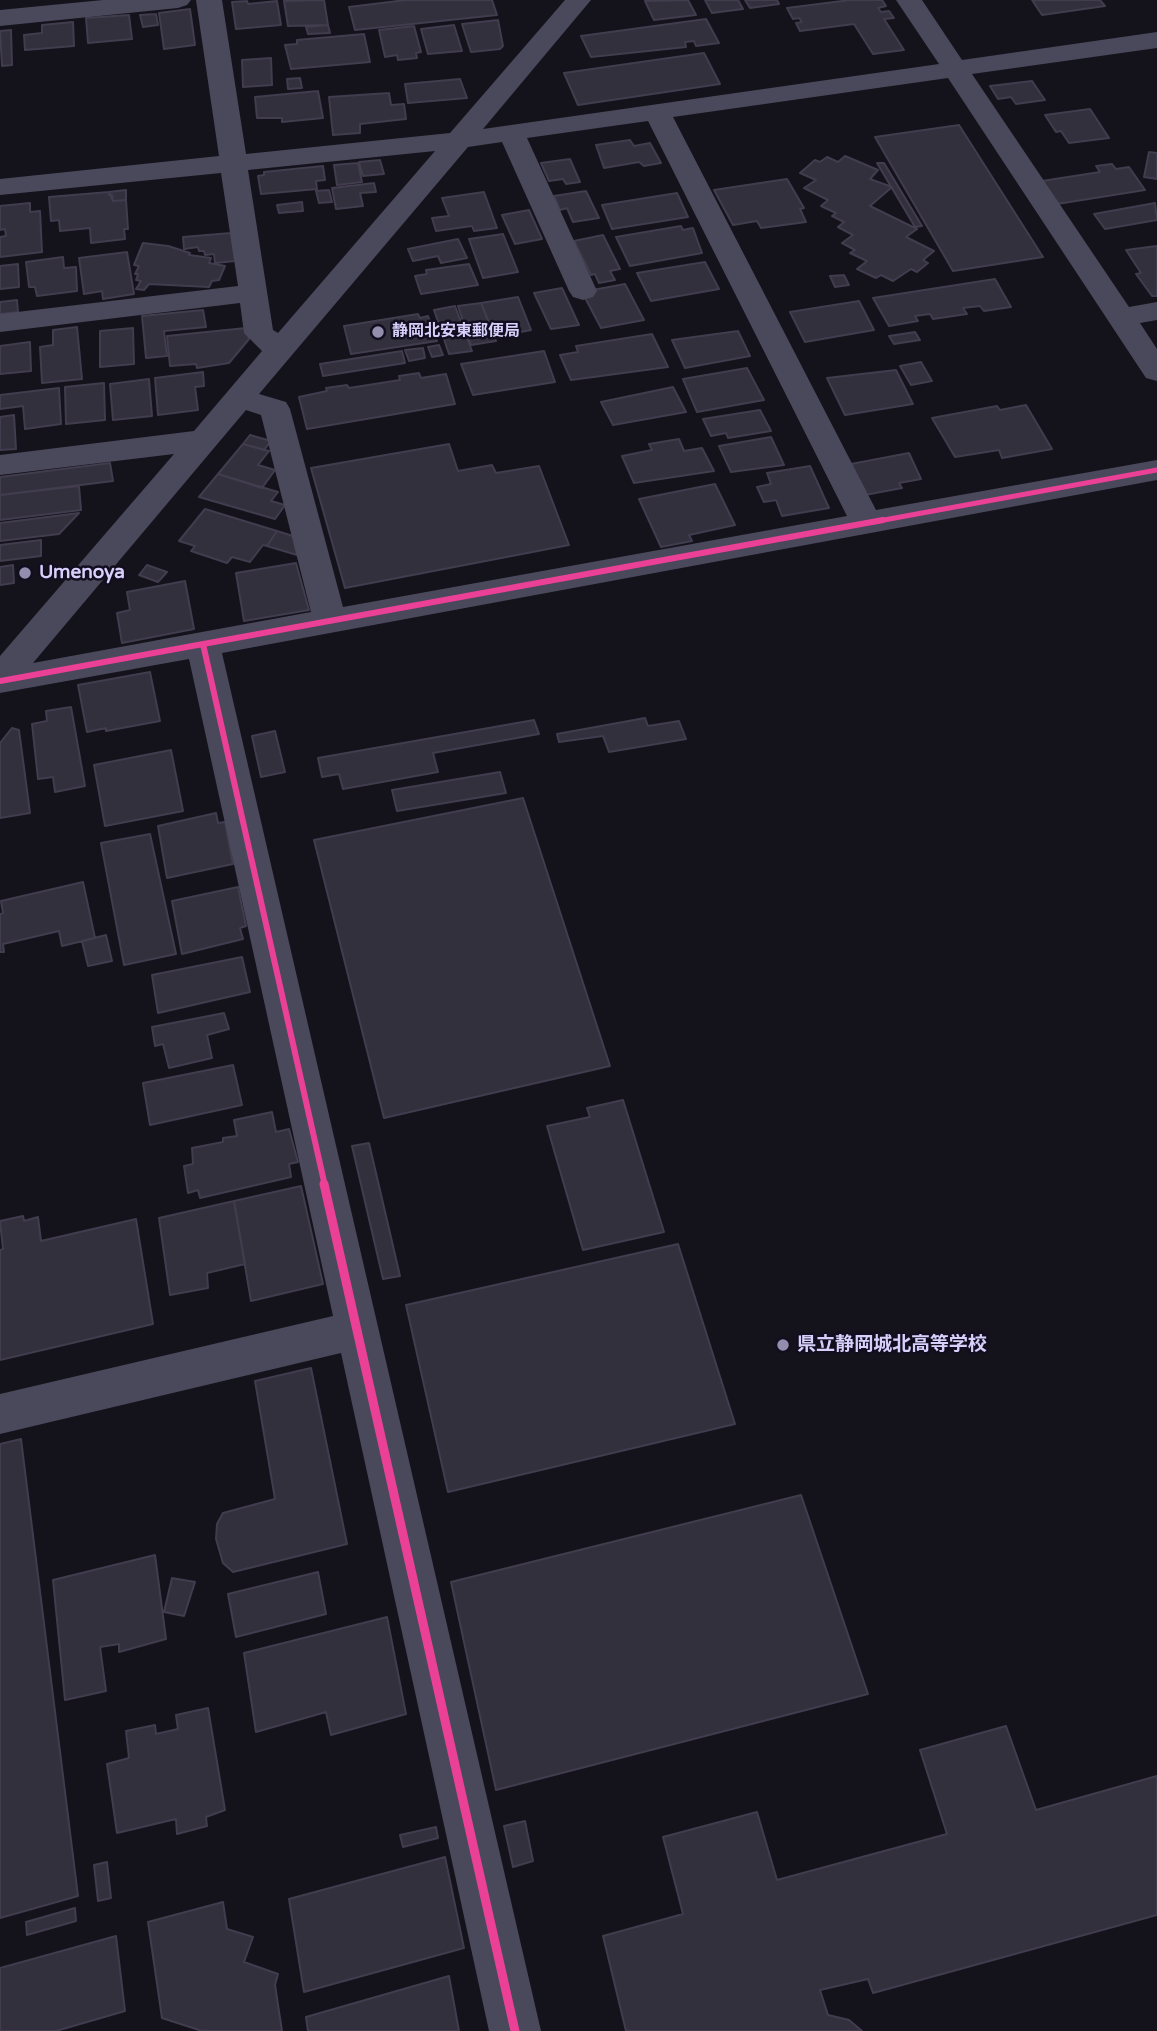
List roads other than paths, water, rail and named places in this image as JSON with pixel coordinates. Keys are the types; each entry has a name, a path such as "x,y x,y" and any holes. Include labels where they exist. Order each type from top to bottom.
{"street":[{"path":"0,18 178,0"},
{"path":"209,0 259,333 280,351"},
{"path":"0,680 578,0"},
{"path":"909,0 1157,371"},
{"path":"0,187 460,140 1157,40"},
{"path":"657,113 867,523"},
{"path":"511,133 583,291"},
{"path":"0,323 253,293"},
{"path":"1121,317 1157,311"},
{"path":"239,398 275,408 330,620"},
{"path":"0,465 204,440"},
{"path":"0,680 1157,470"},
{"path":"203,644 515,2031"},
{"path":"0,1414 357,1330"}],"place":[{"name":"静岡北安東郵便局","path":"378,332"},
{"name":"Umenoya","path":"25,573"},
{"name":"県立静岡城北高等学校","path":"783,1345"}]}
